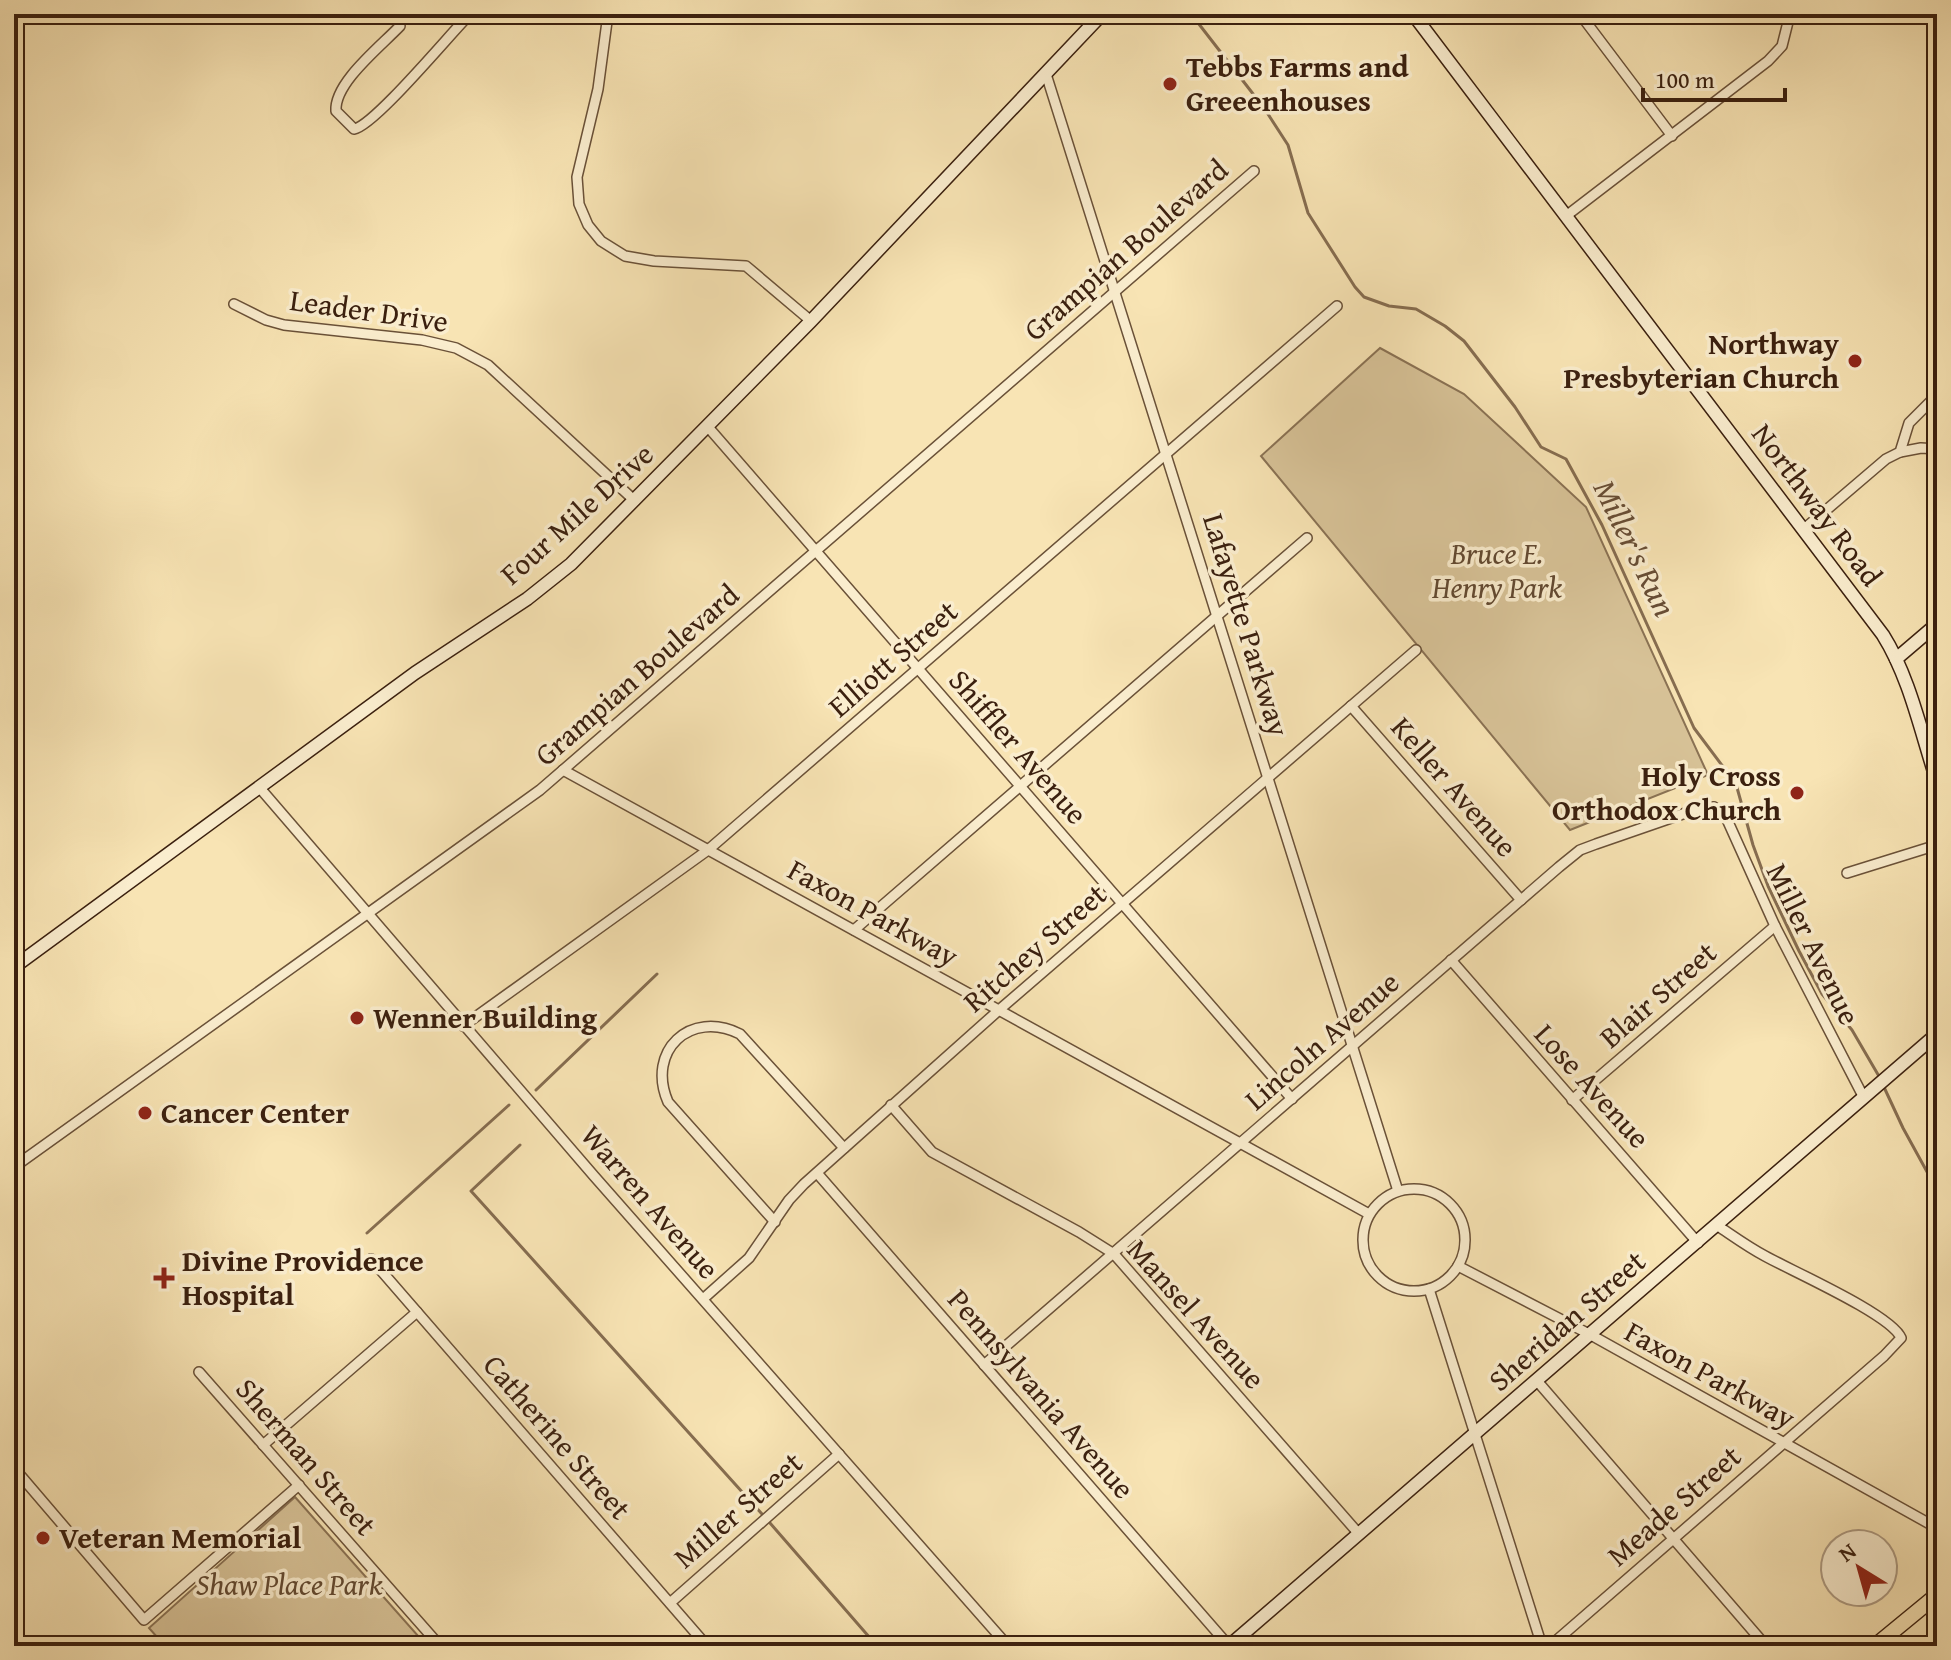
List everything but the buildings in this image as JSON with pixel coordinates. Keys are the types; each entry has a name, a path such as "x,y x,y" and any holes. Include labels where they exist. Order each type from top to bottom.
{"main road":[{"path":"1875,1646 1937,1595"}],"street":[{"path":"400,26 348,79 338,97 336,111 354,129 360,128 384,107 470,14"},
{"path":"608,14 598,89 577,177 579,204 588,225 601,241 625,256 654,261 746,266 811,321"},
{"name":"Four Mile Drive","path":"14,967 415,673 544,586 708,427 1102,14"},
{"name":"Northway Road","path":"1413,14 1883,635 1896,659 1937,781"},
{"path":"1580,14 1672,136"},
{"path":"1566,216 1779,52 1790,14"},
{"path":"1931,14 1937,22"},
{"name":"Lafayette Parkway","path":"1046,74 1398,1191"},
{"name":"Grampian Boulevard","path":"14,1167 522,804 1254,171"},
{"name":"Leader Drive","path":"234,304 284,325 442,343 473,356 503,378 635,501"},
{"name":"Elliott Street","path":"463,1026 708,850 1337,306"},
{"path":"1900,452 1909,423 1937,395"},
{"name":"Shiffler Avenue","path":"708,427 1292,1099"},
{"path":"1804,529 1886,459 1900,452 1937,449"},
{"path":"854,930 1307,538"},
{"path":"1896,659 1937,624"},
{"name":"Ritchey Street","path":"703,1299 749,1258 797,1191 891,1105 1416,650"},
{"name":"Keller Avenue","path":"1351,706 1521,900"},
{"name":"Faxon Parkway","path":"563,770 1369,1214"},
{"name":"Warren Avenue","path":"259,787 463,1026 1008,1646"},
{"name":"Lincoln Avenue","path":"984,1365 1580,850 1700,808 1721,810"},
{"name":"Miller Avenue","path":"1721,810 1775,926 1869,1094"},
{"path":"1847,873 1937,845"},
{"name":"Blair Street","path":"1572,1100 1775,926"},
{"name":"Lose Avenue","path":"1451,960 1698,1243"},
{"path":"775,1222 668,1102 661,1082 661,1070 668,1050 676,1041 689,1031 705,1026 717,1025 740,1034 844,1148"},
{"name":"Sheridan Street","path":"1229,1646 1937,1034"},
{"name":"Mansel Avenue","path":"891,1105 932,1152 1114,1254 1359,1534"},
{"name":"Pennsylvania Avenue","path":"817,1173 1229,1646"},
{"path":"1426,1190 1438,1194 1454,1208 1465,1234 1465,1247 1458,1266 1449,1278 1429,1289 1397,1288 1379,1278 1371,1268 1362,1245 1364,1225 1369,1214 1378,1202 1398,1191 1426,1190"},
{"name":"Meade Street","path":"1550,1646 1901,1338 1895,1327 1874,1313 1762,1254 1718,1226"},
{"name":"Catherine Street","path":"371,1259 707,1646"},
{"name":"Faxon Parkway","path":"1458,1266 1591,1335 1937,1528"},
{"path":"1429,1289 1542,1646"},
{"path":"263,1445 417,1312"},
{"name":"Sherman Street","path":"199,1372 440,1646"},
{"path":"1538,1382 1766,1646"},
{"name":"Miller Street","path":"670,1603 839,1454"},
{"path":"14,1468 144,1620 299,1485"}],"green space":[{"name":"Bruce E. Henry Park","path":"1380,348 1464,394 1586,507 1708,775 1570,830 1261,456"},
{"name":"Shaw Place Park","path":"295,1497 427,1646 165,1646 149,1628"}],"waterway":[{"name":"Miller's Run","path":"1195,14 1195,19 1264,108 1288,145 1308,213 1355,287 1364,297 1389,306 1416,309 1464,341 1515,407 1541,447 1566,459 1602,525 1694,728 1736,784 1768,886 1799,951 1822,994 1852,1030 1880,1078"},
{"path":"536,1090 657,974"},
{"name":"Miller's Run","path":"1883,1085 1937,1190"},
{"path":"367,1233 509,1105"},
{"path":"520,1145 471,1191 762,1514"},
{"path":"770,1523 877,1646"}],"place":[{"name":"Tebbs Farms and Greeenhouses","path":"1170,84"},
{"name":"Northway Presbyterian Church","path":"1855,361"},
{"name":"Holy Cross Orthodox Church","path":"1797,793"},
{"name":"Wenner Building","path":"357,1018"},
{"name":"Cancer Center","path":"145,1113"},
{"name":"Divine Providence Hospital","path":"164,1278"},
{"name":"Veteran Memorial","path":"43,1538"}]}
